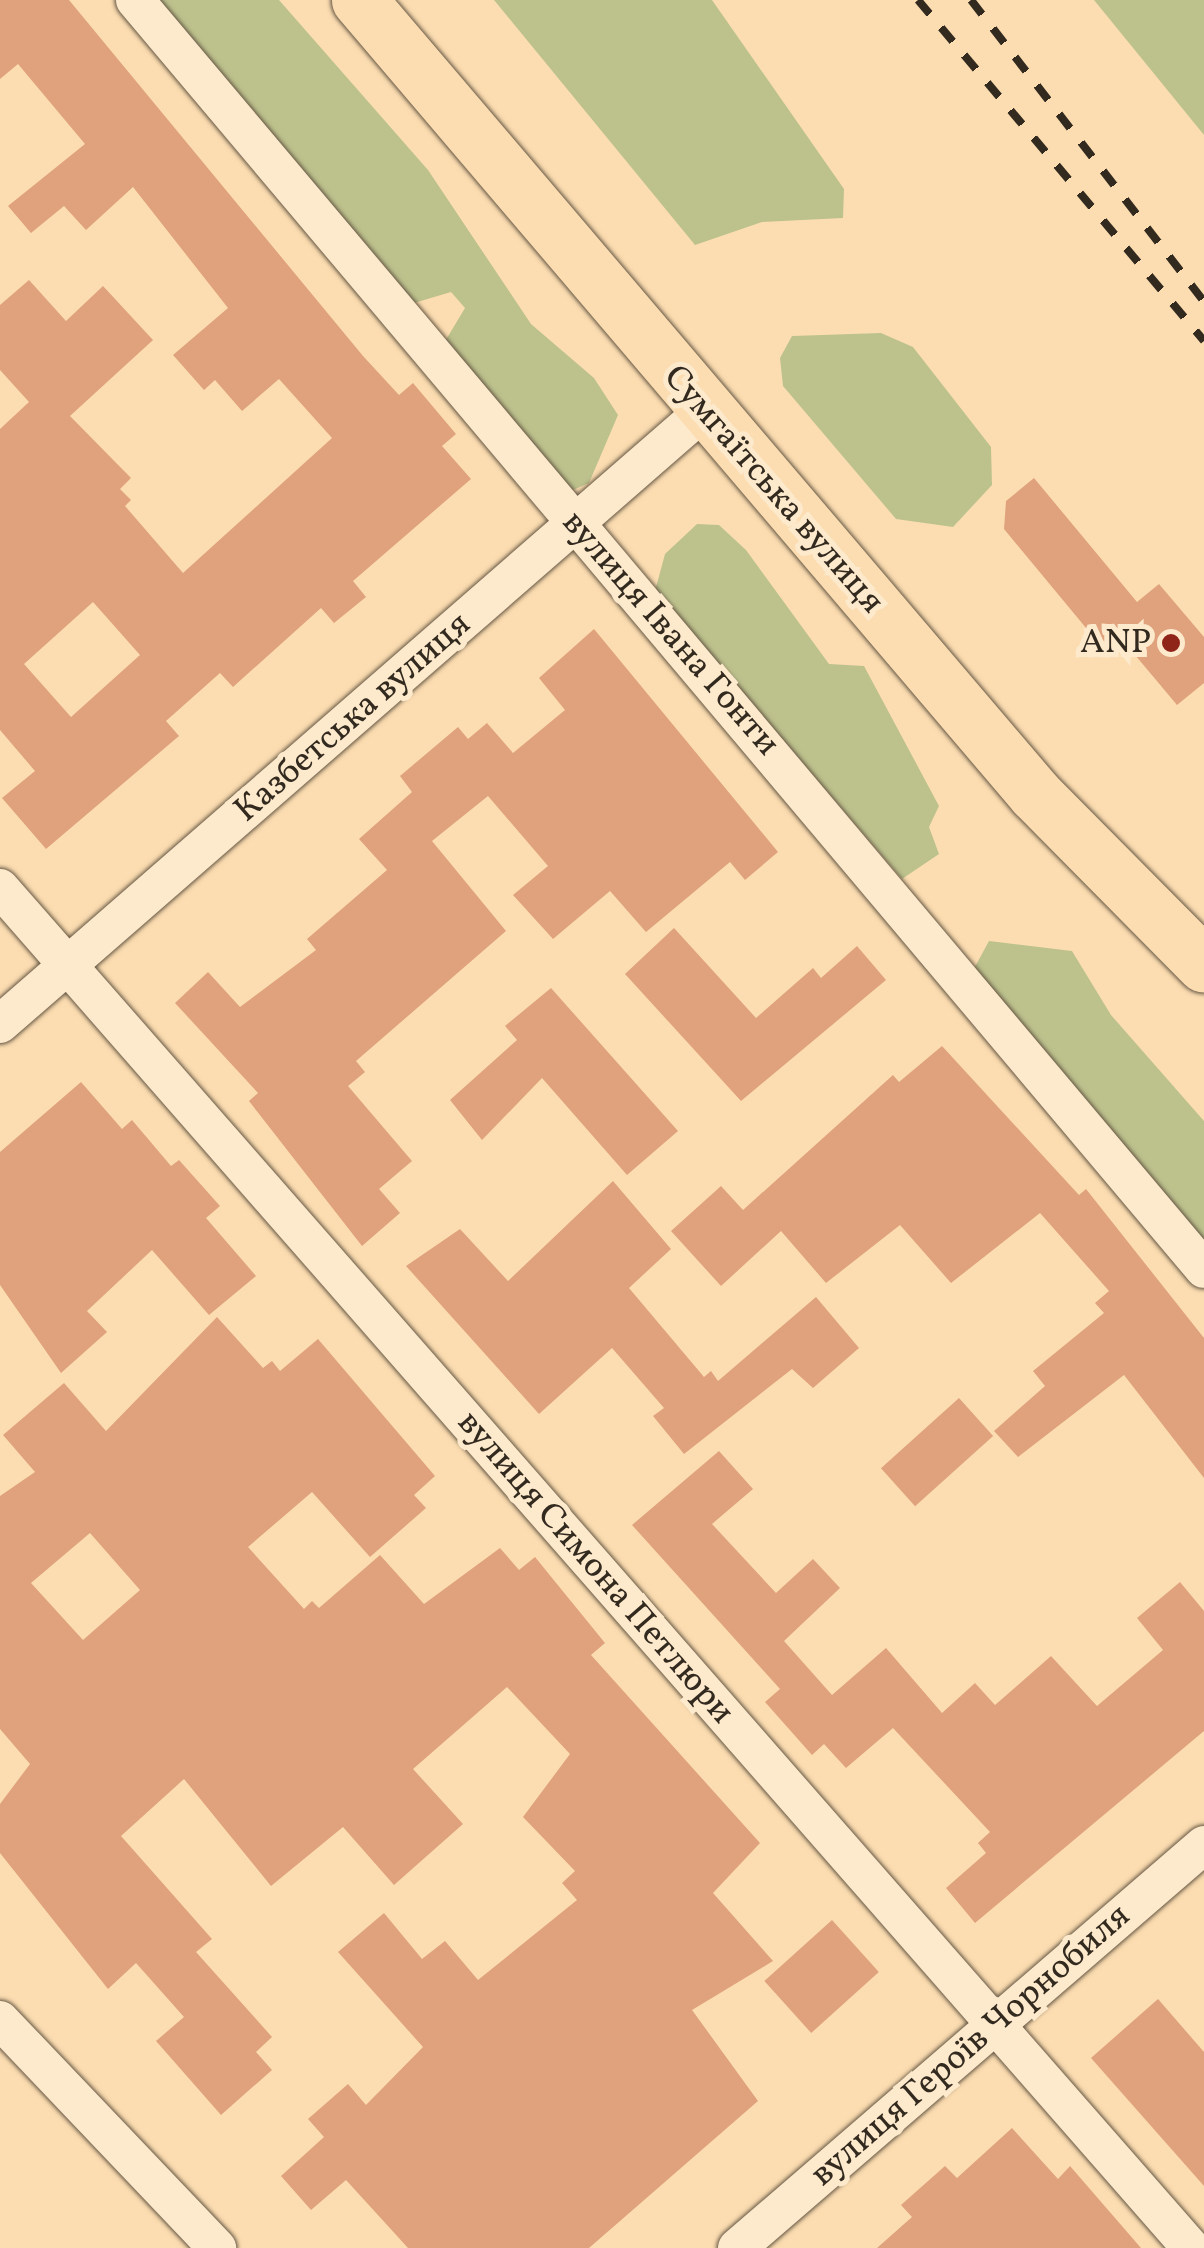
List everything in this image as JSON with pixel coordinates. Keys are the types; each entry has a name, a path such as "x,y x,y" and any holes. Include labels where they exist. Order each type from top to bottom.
{"main road":[{"name":"Сумгаїтська вулиця","path":"359,0 704,411 1035,794 1204,965"}],"street":[{"name":"вулиця Івана Гонти","path":"134,0 1204,1269"},
{"name":"Казбетська вулиця","path":"0,1024 704,411"},
{"name":"вулиця Симона Петлюри","path":"0,888 1191,2248"},
{"name":"вулиця Героїв Чорнобиля","path":"737,2248 1204,1844"},
{"path":"0,2020 217,2248"}],"green space":[{"path":"149,0 279,0 428,170 531,324 594,378 618,415 589,483 566,493 444,343 465,308 451,292 404,306"},
{"path":"494,0 712,0 844,189 843,218 762,222 695,245"},
{"path":"1094,0 1204,0 1204,135"},
{"path":"881,333 913,347 991,447 992,485 953,527 896,519 783,386 780,358 792,336"},
{"path":"697,524 719,525 746,550 829,664 864,666 939,806 929,827 939,854 902,879 655,591 665,554"},
{"path":"989,941 1072,951 1111,1015 1204,1121 1204,1258 971,974"}],"building":[{"path":"0,0 69,0 363,356 399,395 413,383 456,434 442,446 471,479 353,581 366,597 334,623 321,608 233,687 220,673 166,721 179,736 46,849 2,798 35,771 0,730 0,429 29,402 0,370 0,305 29,280 66,321 103,286 153,340 70,416 131,478 120,489 131,500 125,506 183,573 332,438 279,379 242,411 215,380 204,390 173,355 228,308 133,187 86,230 64,206 31,233 8,206 85,144 18,64 0,79","holes":["93,602 140,655 71,717 24,664"]},
{"path":"1034,478 1137,602 1159,584 1204,637 1204,683 1177,705 1125,643 1096,640 1004,529 1006,501"},
{"path":"594,629 778,852 745,880 730,862 646,932 610,891 553,939 513,895 548,866 488,796 432,841 506,931 356,1061 365,1072 348,1086 412,1161 379,1189 400,1213 362,1246 249,1101 258,1093 175,1003 208,972 240,1007 316,950 307,939 387,870 359,839 412,792 400,776 458,727 468,739 487,723 513,753 565,710 539,678"},
{"path":"674,928 756,1018 813,968 821,978 857,946 886,980 741,1101 625,974"},
{"path":"551,988 678,1131 627,1175 542,1078 482,1140 450,1100 517,1040 505,1026"},
{"path":"942,1046 1079,1195 1086,1189 1204,1338 1204,1478 1124,1375 1018,1457 994,1431 1045,1386 1033,1371 1104,1313 1095,1303 1109,1291 1040,1213 951,1283 900,1225 826,1283 781,1231 721,1286 671,1231 721,1186 743,1210 893,1075 899,1082"},
{"path":"81,1082 122,1129 132,1120 171,1166 179,1160 220,1206 206,1218 256,1276 209,1315 152,1250 87,1311 107,1332 61,1373 0,1285 0,1152"},
{"path":"613,1181 671,1249 629,1288 704,1377 711,1371 718,1381 816,1297 859,1348 813,1388 792,1369 684,1454 653,1416 664,1408 612,1348 539,1414 406,1266 460,1229 508,1281"},
{"path":"217,1317 263,1368 272,1361 280,1371 318,1339 435,1476 414,1495 426,1508 370,1557 312,1492 248,1547 304,1609 312,1601 319,1608 380,1555 424,1604 500,1548 519,1570 535,1557 605,1643 591,1655 760,1843 713,1893 773,1961 692,2010 758,2101 589,2248 408,2248 346,2180 311,2210 281,2176 324,2137 308,2119 348,2084 366,2105 423,2047 338,1952 384,1913 422,1959 445,1941 478,1980 577,1900 562,1883 575,1871 523,1817 570,1754 507,1687 413,1769 463,1824 394,1885 343,1827 271,1886 184,1779 121,1836 212,1939 196,1952 272,2037 256,2052 272,2070 221,2115 156,2041 184,2017 136,1963 108,1989 0,1853 0,1804 30,1764 0,1729 0,1496 35,1472 3,1435 64,1383 106,1431","holes":["90,1533 140,1590 83,1640 31,1583"]},
{"path":"959,1398 993,1436 915,1506 881,1468"},
{"path":"719,1451 753,1489 712,1524 776,1593 813,1559 840,1588 784,1641 832,1695 886,1648 942,1713 975,1683 995,1705 1051,1656 1097,1706 1163,1650 1137,1618 1180,1582 1204,1611 1204,1731 975,1923 946,1888 986,1853 978,1843 990,1832 893,1728 846,1768 824,1744 812,1755 765,1702 780,1689 632,1525"},
{"path":"832,1920 879,1972 811,2033 764,1981"},
{"path":"1158,1999 1204,2052 1204,2186 1091,2058"},
{"path":"1012,2128 1058,2179 1070,2166 1141,2248 877,2248 912,2217 901,2205 945,2166 957,2178"}],"railway":[{"path":"918,0 1204,341"},
{"path":"971,0 1204,302"}],"place":[{"name":"ANP","path":"1171,643"}]}
